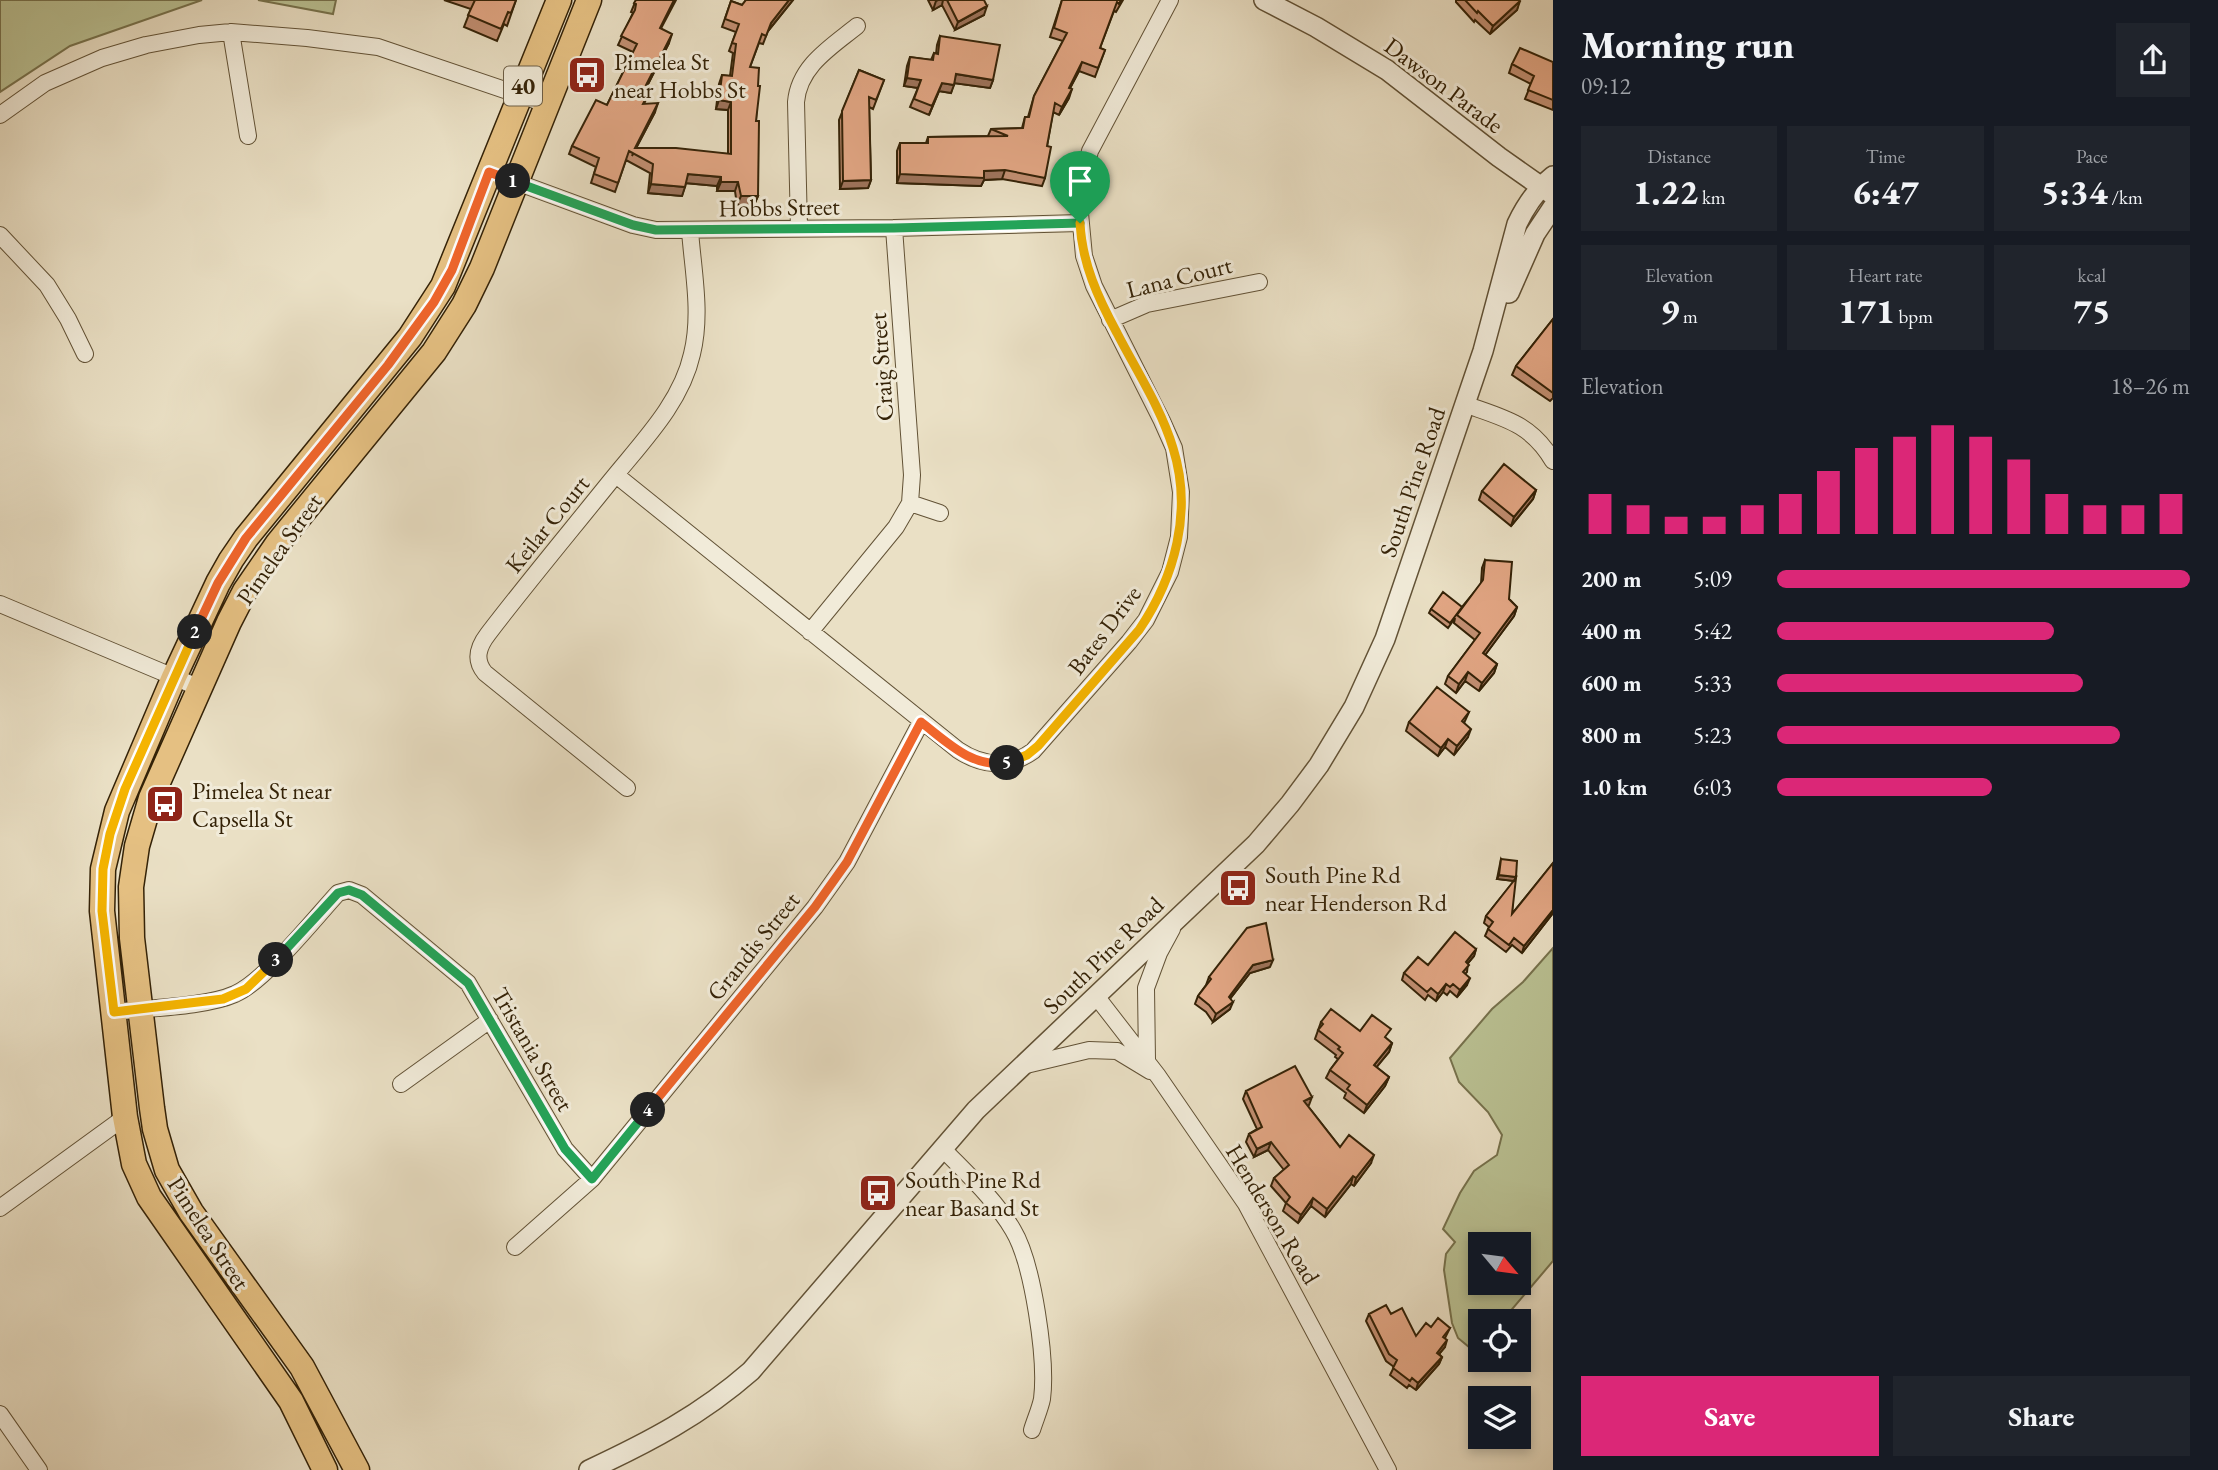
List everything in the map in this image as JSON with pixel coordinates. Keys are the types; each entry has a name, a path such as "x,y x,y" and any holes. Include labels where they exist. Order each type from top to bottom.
{"main road":[{"name":"Pimelea Street","path":"325,1470 285,1393 149,1197 134,1164 125,1117 102,911 103,869 117,811 174,677 218,583 246,538 388,365 434,302 452,270 519,95 559,0"},
{"name":"Pimelea Street","path":"357,1470 302,1367 197,1222 173,1181 155,1129 140,1009 131,916 131,887 137,845 151,798 200,688 235,611 265,560 434,352 457,318 476,282 589,0"}],"street":[{"name":"Bates Drive","path":"615,475 958,750 981,762 1004,763 1027,755 1038,746 1129,642 1159,597 1173,561 1180,526 1182,502 1174,448 1110,320 1087,267 1080,223 1081,195 1090,151 1170,0"},
{"name":"Dawson Parade","path":"1264,0 1316,27 1387,70 1499,157 1549,185"},
{"path":"799,228 796,114 798,86 816,61 857,26"},
{"path":"231,32 248,136"},
{"path":"0,115 45,83 102,58 146,45 231,32 378,47 546,104"},
{"name":"Hobbs Street","path":"489,172 642,227 690,231 1080,223"},
{"name":"South Pine Road","path":"1483,351 1517,224 1525,206 1549,185"},
{"name":"South Pine Road","path":"589,1470 678,1426 726,1393 751,1371 976,1111 1256,844 1290,804 1319,765 1354,707 1385,639 1483,351 1535,234 1553,207"},
{"name":"Craig Street","path":"810,632 897,527 910,503 912,475 894,228"},
{"name":"Keilar Court","path":"627,788 485,673 478,659 481,645 488,634 664,414 677,392 690,363 696,322 690,231"},
{"path":"0,235 47,285 68,318 85,354"},
{"name":"Lana Court","path":"1110,320 1147,304 1259,282"},
{"path":"1464,404 1522,427 1540,441 1553,461"},
{"path":"910,503 940,513"},
{"path":"0,604 200,688"},
{"name":"Grandis Street","path":"515,1247 592,1179 815,907 847,862 921,722"},
{"name":"Tristania Street","path":"114,1012 223,999 246,989 338,893 349,890 362,895 468,983 565,1149 592,1179"},
{"path":"1146,1060 1146,988 1159,953 1180,915"},
{"name":"Henderson Road","path":"1096,996 1158,1076 1245,1204 1388,1470"},
{"path":"401,1084 490,1020"},
{"path":"1022,1066 1089,1050 1117,1051 1158,1076"},
{"path":"0,1208 125,1117"},
{"path":"942,1148 981,1188 1013,1230 1030,1273 1043,1368 1042,1401 1032,1430"},
{"path":"0,1414 39,1470"}],"green space":[{"path":"0,0 202,0 70,46 0,92"},
{"path":"258,0 336,0 333,14"},
{"path":"1553,948 1553,1261 1531,1287 1531,1232 1468,1232 1468,1295 1524,1295 1512,1309 1468,1309 1468,1346 1458,1338 1452,1323 1444,1270 1446,1254 1455,1242 1443,1229 1474,1171 1497,1155 1502,1135 1488,1112 1459,1082 1450,1058 1492,1009 1523,982"}],"building":[{"path":"475,0 516,0 501,29 468,15"},
{"path":"636,0 674,0 660,28 672,34 646,85 651,88 643,104 658,103 635,148 676,148 731,154 731,102 719,100 722,75 732,76 736,44 732,43 739,24 725,19 731,1 742,5 746,0 789,0 771,23 766,36 762,34 750,67 759,68 756,121 759,121 758,196 741,196 738,182 721,182 721,177 688,174 685,187 651,184 653,164 629,151 618,183 594,174 599,158 572,146 596,100 607,105 637,44 621,36 635,10"},
{"path":"947,0 984,0 987,6 958,22"},
{"path":"1062,0 1121,0 1119,4 1117,2 1100,48 1105,50 1098,68 1082,62 1062,107 1055,103 1047,146 1051,147 1045,178 1005,170 984,171 984,178 900,174 900,143 928,143 928,137 1008,136 991,129 1023,128 1034,96 1067,33 1054,28"},
{"path":"1465,0 1519,0 1520,1 1493,26"},
{"path":"940,36 1000,45 993,80 956,74 954,85 942,83 932,106 914,99 921,80 907,78 910,57 933,60 934,53 938,54"},
{"path":"1520,48 1553,62 1553,100 1528,90 1534,76 1512,64"},
{"path":"859,70 884,80 876,100 869,97 871,180 843,181 842,111"},
{"path":"1553,319 1553,393 1516,366"},
{"path":"1504,464 1536,490 1514,517 1482,491"},
{"path":"1485,560 1512,562 1509,599 1517,607 1483,653 1497,664 1482,683 1468,672 1459,684 1448,676 1480,633 1457,615 1483,580"},
{"path":"1443,592 1462,607 1450,623 1431,609"},
{"path":"1437,687 1469,712 1462,721 1471,729 1457,746 1448,739 1441,748 1409,722"},
{"path":"1501,859 1517,861 1516,877 1499,875"},
{"path":"1553,863 1553,910 1524,946 1514,938 1509,945 1488,929 1493,922 1486,916 1516,878 1512,914"},
{"path":"1266,923 1273,960 1253,965 1229,997 1233,1002 1216,1014 1198,996 1211,979 1209,977 1247,928"},
{"path":"1455,932 1476,949 1466,962 1469,965 1463,972 1470,978 1460,990 1453,984 1450,987 1446,984 1438,994 1431,988 1427,992 1404,973 1418,957 1428,965"},
{"path":"1331,1009 1360,1031 1372,1015 1391,1029 1385,1037 1392,1043 1374,1065 1389,1077 1367,1105 1347,1089 1350,1085 1330,1070 1343,1053 1338,1049 1340,1047 1318,1030"},
{"path":"1295,1066 1312,1097 1304,1101 1340,1147 1349,1135 1374,1155 1327,1209 1313,1198 1301,1215 1286,1203 1290,1197 1274,1178 1289,1165 1271,1142 1257,1149 1249,1134 1262,1127 1246,1091"},
{"path":"1386,1305 1391,1314 1402,1308 1416,1336 1426,1323 1431,1327 1438,1318 1450,1328 1443,1337 1447,1340 1437,1353 1442,1357 1418,1383 1412,1378 1410,1381 1393,1368 1397,1360 1389,1354 1369,1314"}],"place":[{"name":"Pimelea St near Hobbs St","path":"587,75"},
{"name":"Pimelea St near Capsella St","path":"165,804"},
{"name":"South Pine Rd near Henderson Rd","path":"1238,888"},
{"name":"South Pine Rd near Basand St","path":"878,1193"}],"route":[{"path":"489,172 633,225 656,230 1080,223 1084,256 1094,286 1162,421 1179,470 1182,502 1180,526 1170,572 1153,609 1129,642 1038,746 1027,755 1012,762 981,762 958,750 921,722 847,862 815,907 592,1179 565,1149 468,983 362,895 349,890 338,893 256,981 235,995 209,1001 114,1012 102,911 103,869 110,834 125,789 174,677 218,583 246,538 388,365 434,302 452,270 489,172"}]}
